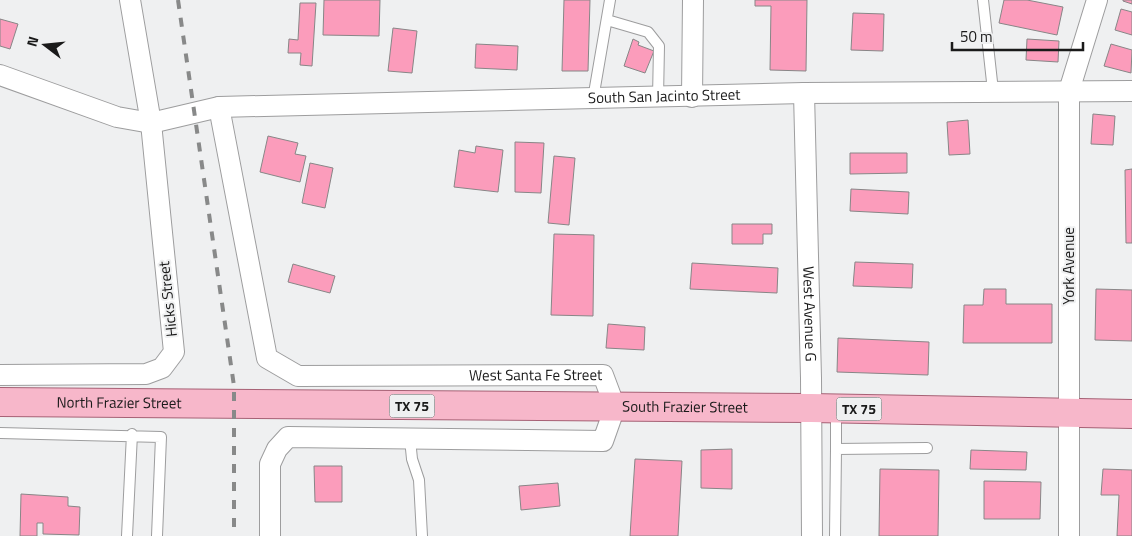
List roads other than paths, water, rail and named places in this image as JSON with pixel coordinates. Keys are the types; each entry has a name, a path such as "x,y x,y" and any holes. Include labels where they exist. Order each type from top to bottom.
{"main road":[{"name":"North Frazier Street","path":"0,402 238,404"},
{"name":"South Frazier Street","path":"238,404 824,408 1132,414"}],"street":[{"name":"Hicks Street","path":"0,375 146,374 162,368 174,352 151,123 130,0"},
{"path":"692,97 693,0"},
{"name":"York Avenue","path":"1069,536 1069,91 1097,0"},
{"path":"0,75 117,116 151,123"},
{"name":"South San Jacinto Street","path":"151,123 219,107 658,98 804,93 1132,91"},
{"name":"West Avenue G","path":"804,93 824,408 812,536"},
{"name":"West Santa Fe Street","path":"219,107 267,358 298,376 603,375 615,407"},
{"path":"270,536 270,464 277,449 288,437 603,441 615,407"}],"lane":[{"path":"593,99 610,0"},
{"path":"983,0 992,91"},
{"path":"607,20 648,32 659,46 658,98"},
{"path":"824,408 836,449 835,536"},
{"path":"0,432 132,434 161,437 157,536"},
{"path":"126,536 132,434"},
{"path":"410,439 412,459 419,480 422,536"},
{"path":"836,449 927,448"}],"railway":[{"path":"178,0 234,386 234,536"}]}
